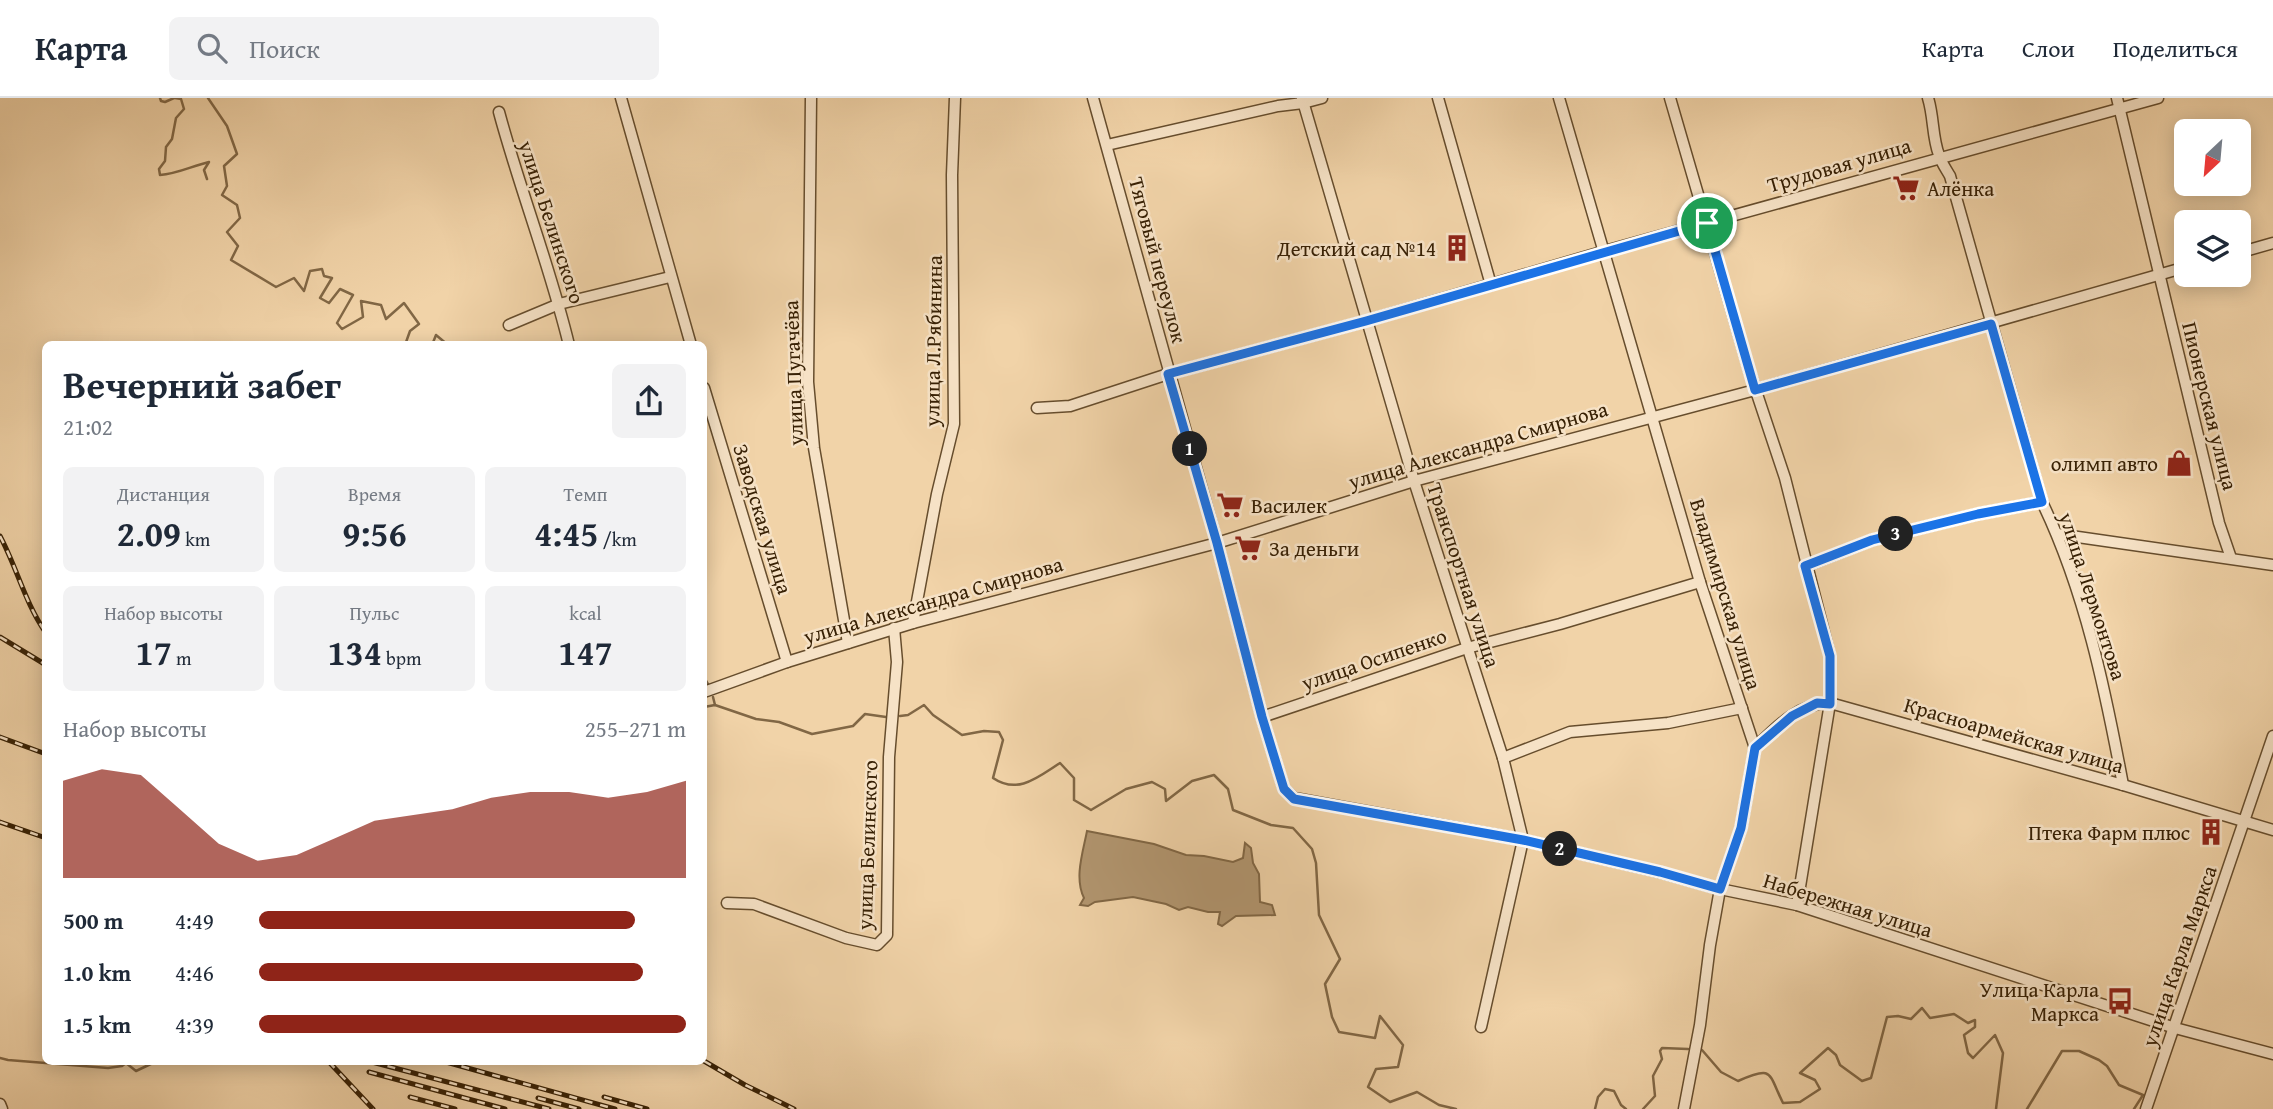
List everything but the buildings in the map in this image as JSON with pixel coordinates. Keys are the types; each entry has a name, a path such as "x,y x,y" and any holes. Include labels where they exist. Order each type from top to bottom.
{"street":[{"path":"621,98 690,341"},
{"name":"улица Пугачёва","path":"811,98 808,382 814,448 848,643"},
{"name":"улица Л.Рябинина","path":"913,623 937,494 954,424 952,175 955,98"},
{"name":"Тяговый переулок","path":"1093,98 1284,789"},
{"path":"1107,145 1322,98"},
{"path":"1438,98 1491,285"},
{"name":"Владимирская улица","path":"1559,98 1700,582 1755,748 1741,828 1720,889 1700,1025 1684,1109"},
{"path":"1670,98 1755,390 1785,478 1805,566 1830,656 1830,704 1797,905"},
{"name":"улица Лермонтова","path":"1928,98 1939,157 1950,176 2042,502 2057,534 2095,653 2109,708 2123,785"},
{"name":"Трудовая улица","path":"1037,408 1070,406 1168,374 1366,321 2118,103 2158,98"},
{"name":"Транспортная улица","path":"1303,101 1414,481 1503,758 1523,840 1481,1027"},
{"name":"Пионерская улица","path":"2118,103 2222,536 2231,558"},
{"name":"улица Белинского","path":"499,112 568,341"},
{"path":"2251,249 2273,243"},
{"name":"улица Александра Смирнова","path":"707,691 894,628 1217,543 1414,481 1755,390 2174,270"},
{"path":"509,325 559,304 670,277"},
{"name":"Заводская улица","path":"707,397 787,662"},
{"path":"1805,566 1872,540 1978,514 2042,502"},
{"path":"2057,534 2273,565"},
{"name":"улица Осипенко","path":"1262,717 1467,648 1560,624 1700,582"},
{"name":"улица Белинского","path":"727,903 754,904 846,938 877,946 887,935 889,757 897,662 894,628"},
{"path":"1755,748 1792,716 1817,703 1830,704"},
{"name":"Красноармейская улица","path":"1830,704 2123,785 2273,830"},
{"path":"1503,758 1570,732 1668,723 1742,708"},
{"name":"улица Карла Маркса","path":"2146,1109 2273,736"},
{"name":"Набережная улица","path":"1284,789 1294,799 1523,840 1720,889 1797,905 2175,1028 2273,1055"},
{"path":"0,1104 2,1109"}],"shaded area":[{"path":"1087,831 1154,844 1186,855 1233,862 1243,858 1245,843 1251,848 1253,863 1259,874 1260,902 1272,905 1275,915 1236,916 1222,926 1218,924 1220,912 1188,907 1179,910 1166,904 1133,897 1095,902 1088,906 1080,905 1084,898 1080,865"}],"waterway":[{"path":"160,98 165,102 174,98"},
{"path":"175,98 181,99 184,109 176,118 172,139 166,147 165,161 159,169 160,175 209,162 204,170 207,179"},
{"path":"208,98 227,126 237,154 224,166 227,186 222,195 237,205 240,218 227,232 238,246 231,260 276,287 294,278 304,291 310,271 322,269 324,276 332,278 320,298 329,303 340,289 353,295 337,323 342,329 363,317 361,301 381,305 386,319 404,303 419,324 410,331 406,341"},
{"path":"434,341 436,335 443,341"},
{"path":"713,697 715,705"},
{"path":"707,706 715,705 812,734 853,726 865,714 886,717"},
{"path":"900,716 908,715 924,705 933,715 962,735 984,731 999,732 1003,740 993,778 1011,785 1028,782 1060,763 1074,778 1074,800 1091,810 1126,789 1152,782 1165,789 1166,801 1192,781 1214,775 1228,789 1233,810 1271,825 1293,828 1312,849 1316,863 1319,915 1340,959 1325,984 1332,1017 1339,1032 1375,1038 1380,1016 1403,1045 1398,1067 1376,1069 1368,1087 1390,1102 1417,1092 1439,1105 1456,1109"},
{"path":"1702,1050 1721,1072 1738,1081 1764,1073 1772,1079 1783,1103 1800,1102 1820,1089 1815,1080 1800,1073 1828,1048 1836,1055 1840,1065 1862,1081 1871,1078 1887,1017 1911,1019 1922,1008 1930,1018 1954,1014 1968,1023 1975,1020 1975,1027 1964,1035 1968,1053 1973,1058 1995,1035 2003,1053 1996,1109"},
{"path":"1643,1109 1655,1096 1653,1076 1662,1059 1662,1048 1688,1049"},
{"path":"2027,1109 2062,1051 2079,1051 2107,1066 2119,1085 2143,1095 2134,1109"},
{"path":"0,1058 42,1063"},
{"path":"70,1065 108,1068 123,1065"},
{"path":"128,1065 136,1071 149,1065"},
{"path":"1595,1109 1598,1097 1605,1089 1614,1091 1626,1109"}],"railway":[{"path":"0,536 32,610 42,626"},
{"path":"0,637 42,663"},
{"path":"0,737 42,753"},
{"path":"0,822 42,837"},
{"path":"707,1063 794,1109"},
{"path":"332,1065 373,1109"},
{"path":"383,1065 549,1109"},
{"path":"457,1065 615,1109"},
{"path":"369,1072 505,1109"},
{"path":"410,1097 455,1109"},
{"path":"604,1097 647,1109"},
{"path":"538,1098 579,1109"}],"place":[{"name":"Алёнка","path":"1906,188"},
{"name":"Детский сад №14","path":"1457,248"},
{"name":"олимп авто","path":"2179,463"},
{"name":"Василек","path":"1230,505"},
{"name":"За деньги","path":"1248,548"},
{"name":"Птека Фарм плюс","path":"2211,832"},
{"name":"Улица Карла Маркса","path":"2120,1001"}],"route":[{"path":"1707,223 1755,390 1991,324 2042,502 1978,514 1872,540 1805,566 1830,656 1830,704 1817,703 1792,716 1755,748 1741,828 1720,889 1523,840 1294,799 1284,789 1262,717 1217,543 1168,374 1366,321 1707,223"}]}
